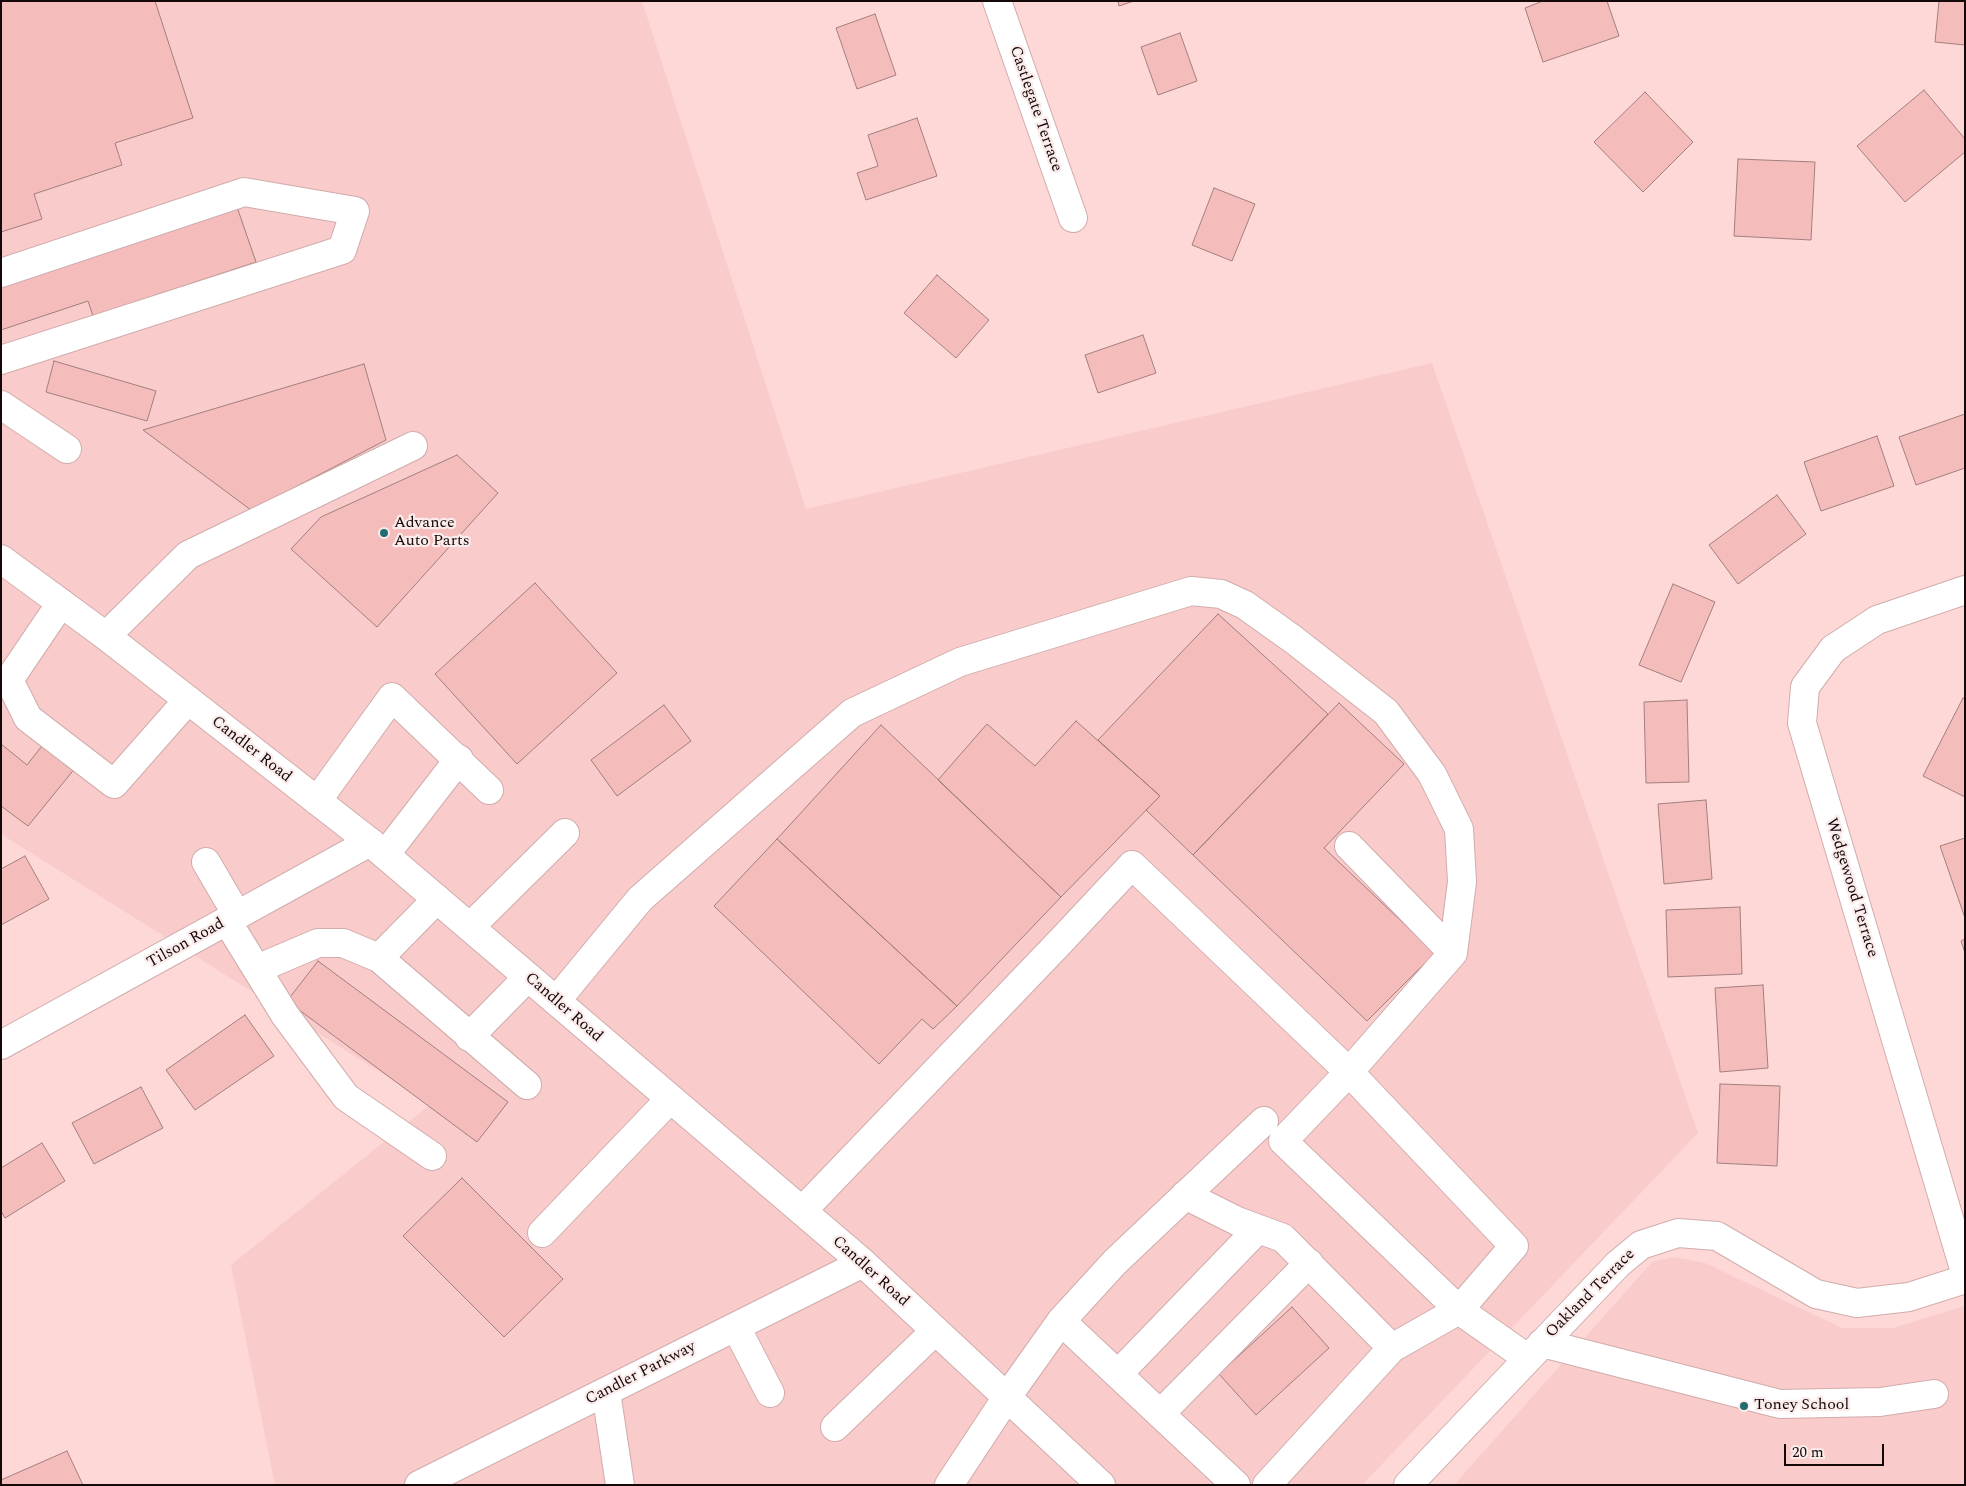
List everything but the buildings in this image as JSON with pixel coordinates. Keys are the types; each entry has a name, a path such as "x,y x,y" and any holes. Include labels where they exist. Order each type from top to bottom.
{"street":[{"name":"Castlegate Terrace","path":"997,1 1073,218"},
{"path":"1,272 244,192 355,211 342,250 1,360"},
{"path":"1,405 67,449"},
{"path":"106,636 188,555 413,446"},
{"name":"Candler Road","path":"1,560 106,636 378,849 802,1211 1007,1397 1099,1484"},
{"name":"Wedgewood Terrace","path":"1965,590 1877,620 1833,649 1805,688 1802,723 1965,1272"},
{"path":"556,1001 640,899 852,713 960,662 1191,591 1222,594 1245,605 1294,640 1386,712 1432,774 1459,829 1462,882 1453,953 1349,1072 1283,1141 1459,1310 1534,1350 1780,1404 1880,1402 1934,1394"},
{"path":"61,603 5,680 28,718 114,784 188,700"},
{"path":"317,801 392,697 459,759 489,790"},
{"path":"378,849 459,759"},
{"path":"470,927 565,833"},
{"path":"1349,846 1453,953"},
{"name":"Tilson Road","path":"1,1045 232,918 378,849"},
{"path":"206,862 257,969 285,1015 346,1097 432,1156"},
{"path":"802,1211 1061,941 1132,864 1349,1072 1514,1246 1459,1310 1392,1348 1268,1485"},
{"path":"379,958 437,899"},
{"path":"257,969 318,943 343,943 379,958 527,1085"},
{"path":"469,1037 528,977"},
{"path":"542,1233 670,1100"},
{"path":"950,1485 1007,1397 1061,1321 1115,1262 1264,1121"},
{"path":"1185,1196 1236,1221 1283,1238 1392,1348"},
{"path":"1118,1374 1258,1229"},
{"name":"Oakland Terrace","path":"1408,1485 1534,1350 1618,1264 1641,1245 1678,1233 1717,1236 1816,1294 1857,1303 1909,1297 1965,1279"},
{"path":"1160,1414 1309,1263"},
{"name":"Candler Parkway","path":"419,1485 862,1264"},
{"path":"1061,1321 1236,1485"},
{"path":"736,1326 770,1393"},
{"path":"835,1427 935,1331"},
{"path":"606,1392 620,1485"}],"shaded area":[{"path":"1,1 642,1 806,509 1432,363 1698,1133 1362,1485 275,1485 231,1265 431,1104 1,834"},
{"name":"Toney School","path":"1674,1257 1705,1263 1842,1328 1893,1328 1965,1306 1965,1485 1454,1485 1652,1262"}],"place":[{"name":"Advance Auto Parts","path":"384,533"},
{"name":"Toney School","path":"1744,1406"}]}
